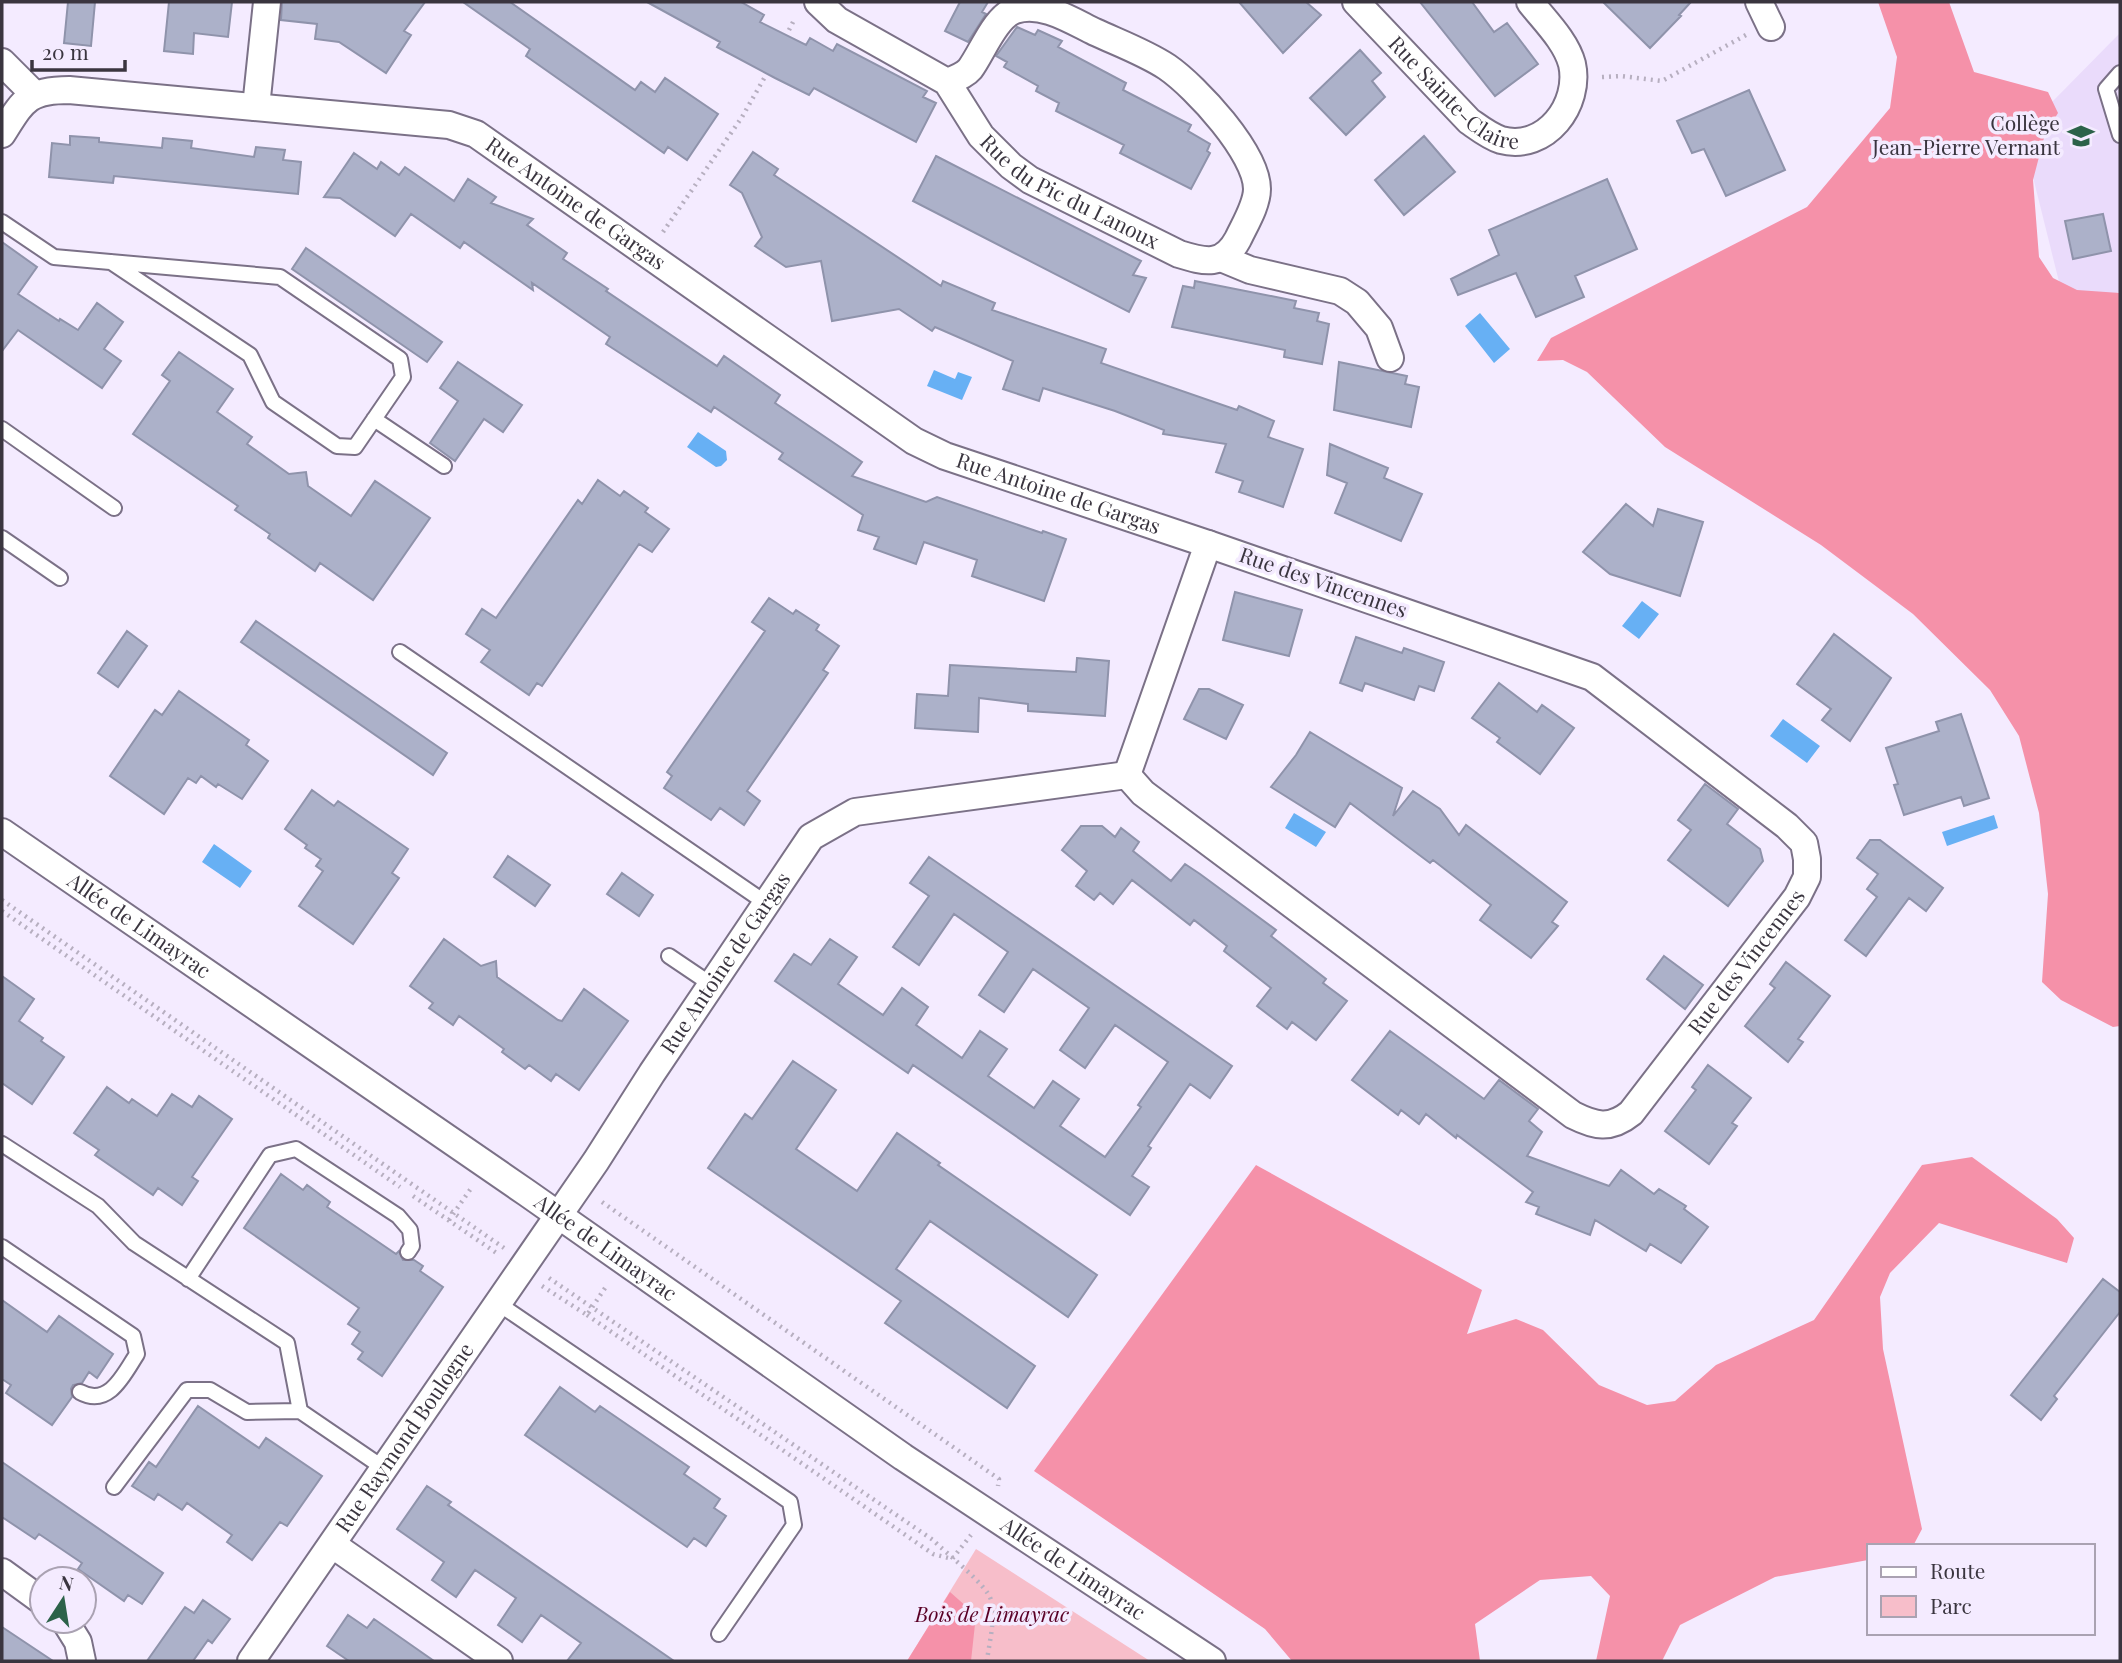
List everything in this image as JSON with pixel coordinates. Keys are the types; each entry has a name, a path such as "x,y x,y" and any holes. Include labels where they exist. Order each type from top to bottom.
{"street":[{"path":"256,107 267,2"},
{"name":"Rue du Pic du Lanoux","path":"818,2 837,20 947,82 981,136 1011,166 1030,180 1179,254 1205,262 1221,258 1250,270 1340,291 1357,302 1379,328 1390,358"},
{"name":"Rue Sainte-Claire","path":"1356,2 1469,121 1503,141 1521,141 1554,126 1572,97 1574,78"},
{"path":"1530,2 1566,49 1574,78"},
{"path":"1759,2 1771,27"},
{"path":"947,82 968,71 1006,16 1014,10 1025,9 1055,12 1166,66 1191,86 1242,147 1252,167 1257,189 1252,208 1236,242 1221,258"},
{"path":"2,62 34,94 25,101 2,134"},
{"name":"Rue Antoine de Gargas","path":"34,94 48,90 69,90 449,125 477,134 914,441 945,456 1208,544"},
{"path":"1128,775 1208,544"},
{"name":"Rue des Vincennes","path":"1128,775 1143,793 1573,1115 1604,1125 1619,1122 1631,1112 1797,897 1807,877 1804,843 1787,826 1592,677 1208,544"},
{"name":"Rue Antoine de Gargas","path":"559,1216 811,837 855,812 1128,775"},
{"name":"Allée de Limayrac","path":"2,832 903,1457 1212,1661"},
{"name":"Rue Raymond Boulogne","path":"251,1661 559,1216"},
{"path":"333,1545 499,1661"},
{"path":"2,1572 28,1591"},
{"path":"74,1635 82,1661"}],"lane":[{"path":"2120,73 2106,89 2120,135"},
{"path":"2,222 54,257 111,262 280,277 400,359 403,377 355,447 337,446 272,402 250,355 111,262"},
{"path":"374,419 444,466"},
{"path":"2,430 114,508"},
{"path":"2,538 60,578"},
{"path":"400,652 766,903"},
{"path":"669,956 712,985"},
{"path":"2,1144 98,1206 134,1243 287,1343 300,1411"},
{"path":"188,1279 270,1155 296,1149 398,1216 410,1230 412,1246 408,1252"},
{"path":"2,1247 133,1336 137,1354 113,1390 99,1397 86,1396 80,1392"},
{"path":"499,1304 790,1502 794,1525 719,1634"},
{"path":"114,1487 187,1390 209,1390 247,1412 300,1411 385,1469"}],"path":[{"path":"1574,78 1621,76 1662,81 1740,36 1771,27"},
{"path":"646,255 742,117 766,75"},
{"path":"2,900 455,1212 522,1268 592,1307 933,1540 984,1585 991,1597 993,1609 987,1661"},
{"path":"2,911 522,1268 933,1555 952,1559"},
{"path":"449,1220 479,1177"},
{"path":"605,1192 601,1201 999,1479 998,1489"},
{"path":"587,1315 610,1281"},
{"path":"952,1559 974,1531"}],"shaded area":[{"path":"1878,2 1949,2 1974,72 2048,92 2058,113 2045,134 2033,180 2039,257 2053,278 2077,290 2120,293 2120,1026 2113,1027 2061,1000 2042,982 2048,894 2039,813 2019,736 1990,690 1913,614 1821,545 1665,447 1587,372 1563,360 1537,361 1551,338 1807,207 1890,108 1897,57"},
{"name":"Collège Jean-Pierre Vernant","path":"2120,33 2120,292 2065,306 2031,169 2051,103"},
{"path":"1972,1157 2057,1219 2074,1238 2067,1263 1939,1223 1890,1273 1880,1297 1883,1349 1922,1529 1914,1544 1867,1544 1867,1560 1775,1577 1680,1625 1662,1661 1596,1661 1610,1596 1591,1576 1540,1580 1475,1624 1480,1661 1292,1661 1265,1629 1034,1471 1256,1165 1482,1290 1467,1334 1516,1319 1543,1330 1599,1385 1647,1405 1675,1401 1716,1365 1814,1320 1922,1165"},
{"path":"950,1592 976,1615 971,1661 907,1661"}],"green space":[{"name":"Bois de Limayrac","path":"976,1549 1150,1661 907,1661"}],"water":[{"path":"1480,313 1510,349 1494,363 1465,326"},
{"path":"934,370 955,379 958,372 972,377 962,400 927,386"},
{"path":"698,432 726,451 727,460 721,466 716,467 687,447"},
{"path":"1642,601 1659,614 1639,639 1622,626"},
{"path":"1783,719 1820,746 1807,763 1770,736"},
{"path":"1294,813 1326,832 1316,847 1285,828"},
{"path":"1994,815 1998,828 1947,846 1942,832"},
{"path":"214,844 252,871 240,888 202,862"}],"building":[{"path":"68,2 95,2 91,46 64,43"},
{"path":"169,2 232,2 228,37 194,33 193,54 164,51"},
{"path":"282,2 425,2 404,31 411,35 386,73 339,42 315,39 317,24 281,20"},
{"path":"463,2 510,2 635,90 641,82 655,92 665,78 718,114 687,160 668,147 664,153 526,56 530,49"},
{"path":"647,2 741,2 764,15 760,22 806,45 810,38 833,51 837,44 927,91 923,97 936,103 916,142 814,88 809,95 775,78 717,47 720,42"},
{"path":"960,2 988,2 982,12 986,14 968,42 945,31"},
{"path":"1239,2 1306,2 1321,15 1283,53"},
{"path":"1420,2 1472,2 1494,32 1507,23 1538,64 1495,96"},
{"path":"1603,2 1691,2 1650,48"},
{"path":"1017,27 1035,35 1038,30 1062,41 1058,47 1126,83 1123,90 1191,125 1188,131 1210,144 1207,151 1210,153 1191,189 1120,153 1124,145 1056,111 1059,103 1036,91 1038,86 1004,67 1007,62 996,56"},
{"path":"1360,50 1381,73 1372,81 1385,97 1346,135 1310,98"},
{"path":"1749,90 1785,170 1726,196 1704,149 1692,153 1677,121"},
{"path":"70,136 99,138 99,142 162,148 163,138 192,141 191,148 254,157 256,147 285,150 283,160 301,162 298,194 114,176 113,183 49,177 52,143 70,145"},
{"path":"1424,136 1455,172 1404,215 1375,180"},
{"path":"753,152 778,169 774,175 941,286 943,281 995,303 992,310 1106,349 1101,363 1237,410 1239,406 1274,421 1268,437 1303,449 1283,507 1239,492 1243,481 1216,472 1226,444 1163,434 1164,430 1115,411 1043,388 1039,401 1003,389 1013,361 935,327 932,331 899,309 832,321 821,261 786,267 755,246 762,237 742,193 730,185"},
{"path":"354,153 377,169 381,162 399,175 405,167 454,201 468,179 496,197 491,203 533,219 527,225 567,253 563,259 608,289 606,291 717,366 724,356 780,395 775,403 862,462 852,476 926,502 937,497 1066,539 1044,601 972,576 977,560 924,542 916,564 874,549 879,537 858,530 863,515 779,459 783,453 714,407 711,412 606,344 610,337 532,283 533,290 464,242 460,248 411,214 395,236 340,198 324,197"},
{"path":"936,156 1141,261 1133,275 1146,278 1129,312 913,201"},
{"path":"1607,179 1637,249 1575,276 1584,297 1536,317 1516,273 1458,295 1451,279 1499,255 1489,230"},
{"path":"2103,214 2111,251 2073,259 2065,221"},
{"path":"2,242 37,267 18,294 78,330 97,303 123,322 104,349 121,361 102,388 18,330 2,351"},
{"path":"306,248 442,342 427,362 292,269"},
{"path":"1195,281 1296,301 1294,308 1319,313 1317,321 1329,324 1322,364 1284,357 1285,350 1172,327 1183,286 1194,288"},
{"path":"179,352 233,389 217,412 252,437 247,444 289,474 306,472 308,486 351,516 375,481 430,518 373,600 320,563 315,571 268,538 270,534 235,510 238,506 133,434 170,381 162,375"},
{"path":"458,362 522,405 503,432 484,419 455,461 430,443 458,401 440,388"},
{"path":"1339,362 1407,376 1405,384 1419,387 1411,427 1334,410"},
{"path":"1330,444 1388,468 1384,478 1422,494 1401,541 1335,513 1347,483 1327,475"},
{"path":"598,480 620,496 624,491 648,508 645,512 669,529 652,552 639,544 542,686 537,683 529,695 481,662 490,650 466,634 482,609 496,618 578,500 582,504"},
{"path":"1626,504 1653,526 1658,509 1703,522 1680,596 1610,574 1583,552"},
{"path":"1235,592 1302,610 1289,656 1223,640"},
{"path":"769,598 793,614 796,610 819,625 816,630 839,646 823,670 828,673 747,791 760,801 744,825 720,808 711,820 664,788 672,776 667,772 765,631 752,622"},
{"path":"256,621 447,753 433,775 241,642"},
{"path":"127,631 147,646 118,687 98,673"},
{"path":"1834,634 1891,678 1850,741 1822,720 1831,709 1797,684"},
{"path":"1356,637 1402,653 1404,648 1444,662 1434,691 1419,686 1414,700 1365,683 1362,691 1340,683"},
{"path":"1077,658 1109,661 1105,716 1028,711 1028,704 979,698 978,732 915,728 917,694 948,696 950,665 1076,672"},
{"path":"1499,683 1537,712 1542,705 1574,728 1540,774 1497,742 1500,738 1472,718"},
{"path":"1199,689 1209,689 1243,705 1226,739 1184,719"},
{"path":"179,691 249,740 246,745 268,761 242,799 218,784 216,787 201,776 196,783 188,778 164,814 110,776 155,710 162,715"},
{"path":"1961,714 1989,798 1964,806 1961,797 1904,815 1894,785 1898,784 1886,748 1939,731 1936,722"},
{"path":"1310,732 1402,788 1393,816 1413,791 1440,809 1459,835 1466,825 1567,902 1552,922 1558,926 1531,958 1480,920 1491,905 1433,860 1430,863 1350,803 1335,827 1271,787"},
{"path":"1705,784 1738,809 1727,824 1760,849 1763,861 1728,906 1668,860 1691,830 1678,820"},
{"path":"312,790 334,806 338,801 408,849 392,873 399,878 353,944 299,906 323,871 316,866 321,859 285,829"},
{"path":"1081,826 1102,826 1115,837 1121,828 1139,842 1133,851 1171,881 1185,864 1276,930 1271,936 1326,979 1323,983 1347,1001 1316,1040 1292,1022 1287,1029 1257,1006 1271,988 1224,951 1227,946 1194,920 1190,925 1132,880 1113,904 1100,893 1094,900 1076,886 1087,871 1062,850"},
{"path":"1870,840 1880,840 1943,888 1926,911 1909,898 1866,956 1845,940 1877,897 1867,889 1878,874 1857,858"},
{"path":"508,856 550,885 535,906 494,877"},
{"path":"929,857 1232,1066 1210,1098 1190,1084 1148,1146 1151,1148 1132,1176 1149,1187 1130,1215 913,1065 908,1073 775,981 794,954 811,965 830,939 857,957 838,984 883,1015 902,988 928,1007 916,1025 962,1058 980,1031 1007,1049 988,1076 1034,1108 1053,1081 1079,1099 1060,1126 1105,1157 1141,1107 1138,1105 1168,1062 1115,1025 1085,1068 1060,1050 1089,1008 1033,969 1004,1012 979,995 1008,952 954,914 919,965 893,947 929,896 910,883"},
{"path":"622,873 653,895 639,916 607,894"},
{"path":"444,939 481,966 496,961 497,977 558,1020 562,1021 584,989 628,1021 579,1090 556,1074 551,1081 529,1065 525,1069 502,1052 504,1049 459,1016 453,1025 429,1008 433,1003 410,986"},
{"path":"1664,956 1703,985 1685,1009 1647,979"},
{"path":"1786,962 1830,996 1798,1039 1803,1042 1788,1062 1745,1026 1775,988 1770,984"},
{"path":"2,976 34,999 19,1021 64,1057 32,1104 2,1083"},
{"path":"1390,1031 1484,1099 1499,1080 1538,1109 1529,1121 1542,1132 1527,1156 1609,1186 1621,1170 1654,1194 1659,1189 1686,1206 1684,1209 1708,1227 1681,1263 1650,1244 1646,1251 1595,1220 1590,1235 1536,1214 1539,1207 1526,1202 1533,1192 1457,1135 1456,1138 1426,1114 1419,1124 1401,1110 1398,1115 1352,1080"},
{"path":"793,1061 836,1090 796,1149 857,1191 897,1133 940,1163 938,1165 1097,1275 1068,1317 930,1221 896,1269 1035,1366 1007,1408 885,1323 901,1301 708,1168 745,1114 752,1119"},
{"path":"1708,1065 1751,1098 1732,1123 1737,1126 1709,1164 1665,1131 1696,1090 1692,1087"},
{"path":"107,1087 129,1103 132,1099 157,1116 172,1094 192,1107 199,1096 232,1119 192,1177 198,1181 182,1205 158,1188 153,1195 95,1155 99,1150 74,1133"},
{"path":"281,1174 303,1190 307,1185 330,1202 327,1207 396,1254 399,1251 403,1260 414,1260 423,1266 420,1271 443,1287 382,1376 358,1359 363,1352 352,1344 360,1332 348,1324 359,1308 244,1228"},
{"path":"2103,1279 2120,1292 2120,1312 2054,1396 2057,1399 2041,1420 2011,1395"},
{"path":"2,1300 47,1332 59,1316 113,1354 97,1378 89,1372 82,1383 73,1385 72,1397 52,1425 6,1393 11,1385 2,1379"},
{"path":"560,1387 595,1412 600,1406 689,1467 684,1474 720,1499 714,1508 726,1516 706,1546 694,1538 687,1547 525,1435"},
{"path":"198,1406 259,1448 266,1438 322,1476 287,1526 280,1522 252,1560 227,1542 232,1535 187,1503 182,1510 158,1494 154,1500 132,1486 149,1462 156,1467"},
{"path":"2,1462 163,1573 142,1604 128,1595 124,1601 98,1583 98,1565 81,1565 82,1563 39,1534 35,1539 2,1517"},
{"path":"427,1486 451,1502 448,1505 674,1661 567,1661 581,1643 541,1615 522,1642 498,1625 516,1598 475,1570 456,1597 432,1580 444,1562 397,1529"},
{"path":"203,1600 230,1619 212,1643 208,1640 193,1661 147,1661 185,1607 194,1613"},
{"path":"348,1615 367,1628 374,1619 434,1661 349,1661 327,1646"},
{"path":"2,1627 53,1661 2,1661"}],"place":[{"name":"Collège Jean-Pierre Vernant","path":"2081,136"}]}
